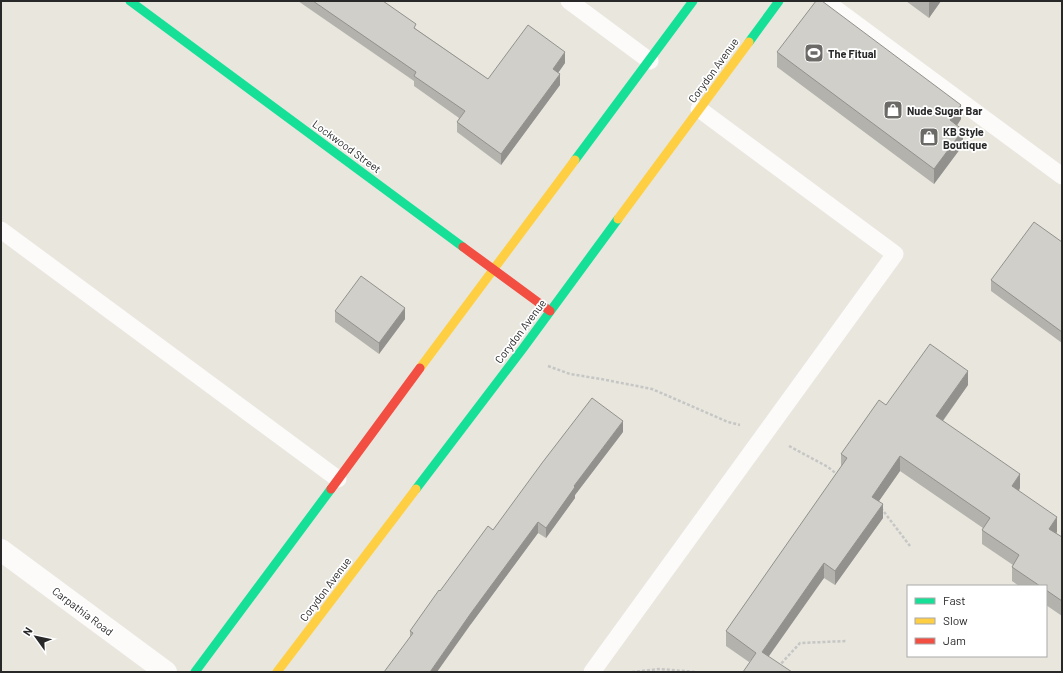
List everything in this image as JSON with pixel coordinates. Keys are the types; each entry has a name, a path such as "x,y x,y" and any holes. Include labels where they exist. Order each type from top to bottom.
{"main road":[{"name":"Lockwood Street","path":"130,1 550,311"},
{"path":"195,672 650,61 693,1"},
{"name":"Corydon Avenue","path":"276,672 550,311 779,1"}],"street":[{"name":"Carpathia Road","path":"1,550 166,672"}],"lane":[{"path":"568,1 650,61"},
{"path":"825,1 1062,176"},
{"path":"592,672 895,254 699,109"},
{"path":"1,230 338,479"}],"path":[{"path":"548,366 570,374 652,389 728,422 766,433 828,467 840,476"},
{"path":"880,507 910,546"},
{"path":"776,669 800,644 847,641"},
{"path":"632,672 660,669 696,672"}],"building":[{"path":"313,1 383,1 416,24 414,28 488,79 528,25 565,52 553,69 560,74 501,154 457,122 465,111 414,76 416,72"},
{"path":"816,1 822,1 961,105 950,120 963,130 934,169 777,52"},
{"path":"1034,222 1062,242 1062,332 991,280"},
{"path":"361,276 405,308 379,343 335,311"},
{"path":"930,344 968,371 936,416 1020,474 1012,486 1057,517 1049,529 1062,537 1062,601 1047,591 1047,585 1039,585 1012,567 1019,555 982,530 990,518 900,456 872,497 883,504 835,571 824,563 762,652 792,672 743,672 756,653 726,631 847,458 841,454 879,400 886,405"},
{"path":"592,398 623,421 574,486 575,487 546,528 538,522 471,613 430,672 384,672 413,633 410,631 439,590 440,591 488,526 493,530"}],"traffic: fast":[{"path":"130,1 463,247"},
{"path":"575,160 693,1"},
{"path":"749,42 779,1"},
{"path":"416,489 524,347 618,219"},
{"path":"195,672 331,489"}],"traffic: slow":[{"path":"618,219 749,42"},
{"path":"420,368 575,160"},
{"path":"277,672 416,489"}],"traffic: jam":[{"path":"463,247 550,311"},
{"path":"331,489 420,368"}],"place":[{"name":"The Fitual","path":"814,53"},
{"name":"Nude Sugar Bar","path":"893,110"},
{"name":"KB Style Boutique","path":"929,137"}]}
